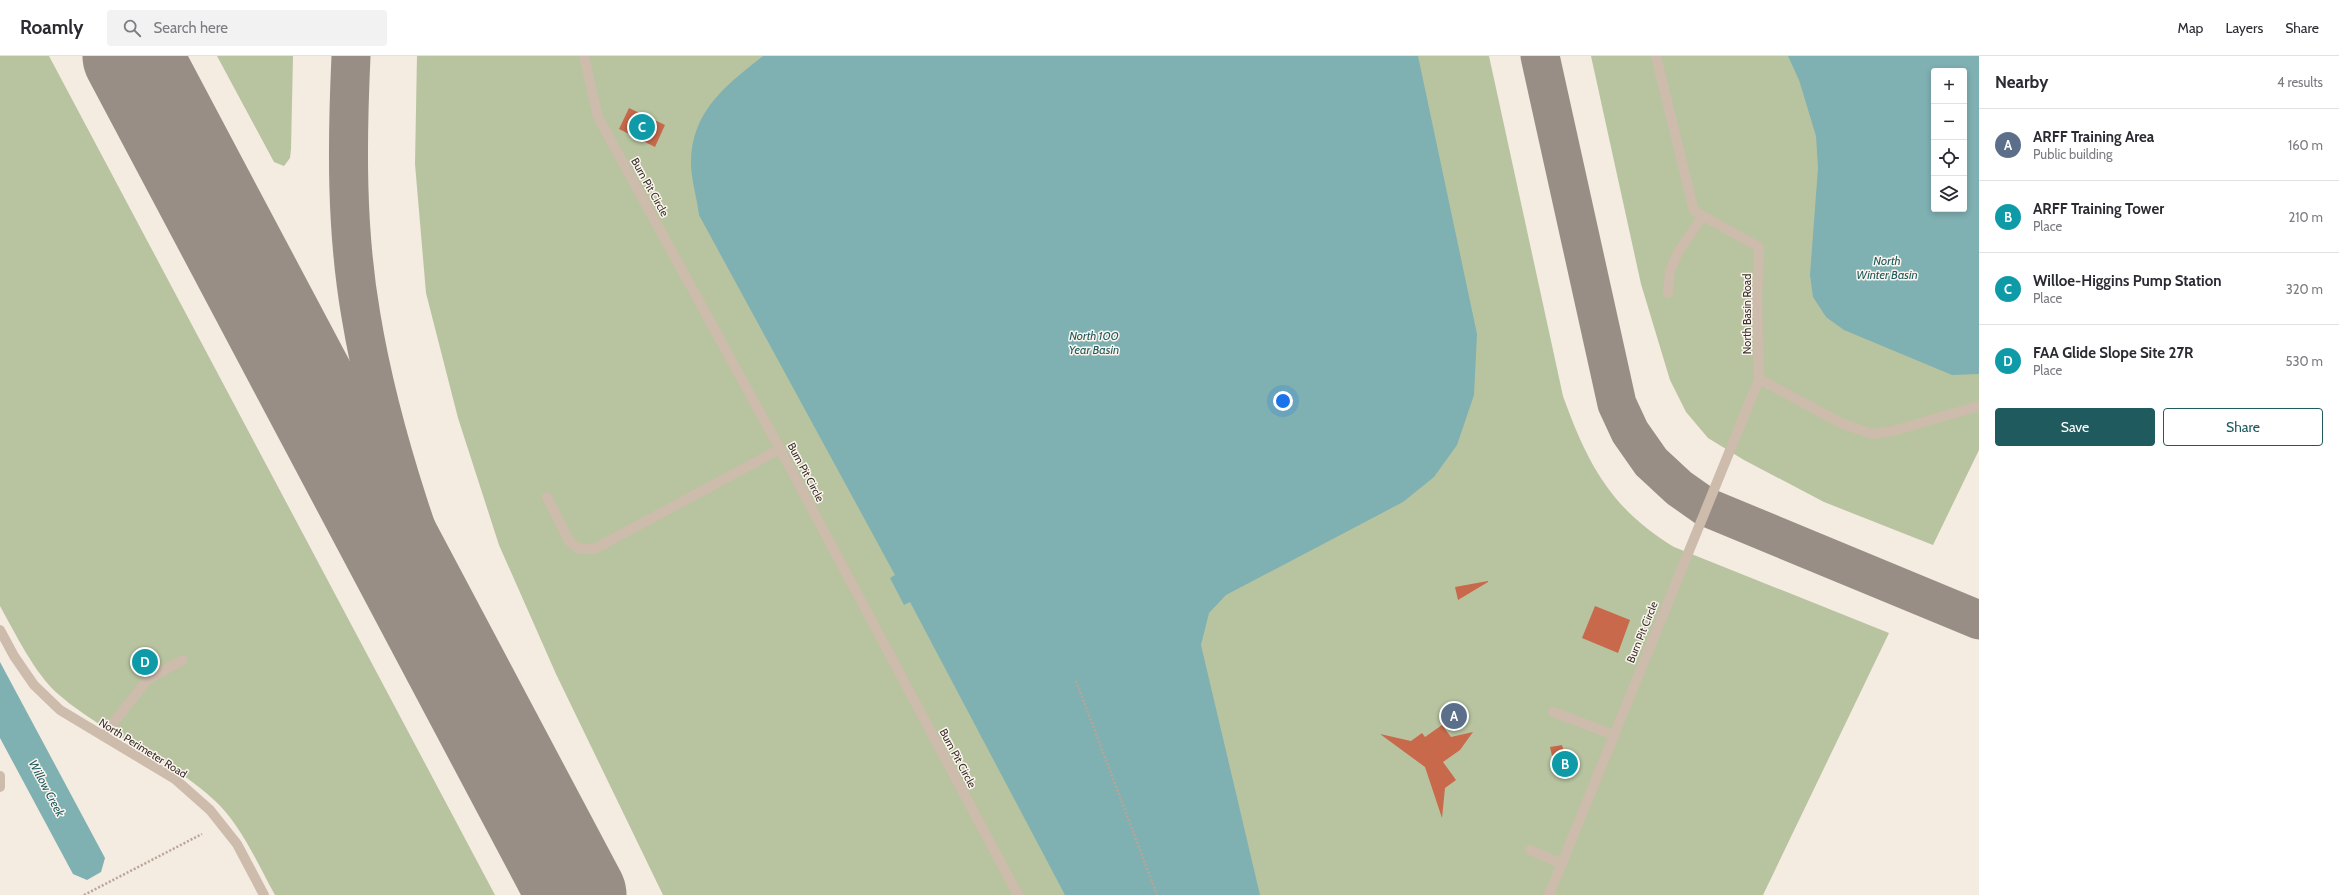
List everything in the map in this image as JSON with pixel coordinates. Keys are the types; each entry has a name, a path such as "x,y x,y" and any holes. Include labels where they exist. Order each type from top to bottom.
{"street":[{"name":"Burn Pit Circle","path":"584,56 598,117 780,449 1018,895"},
{"name":"North Basin Road","path":"1656,56 1694,211 1759,247 1757,300 1760,379"},
{"path":"1668,293 1670,271 1676,258 1703,216"},
{"name":"Burn Pit Circle","path":"1549,895 1760,379"},
{"path":"1760,379 1841,423 1872,434 1893,431 1979,406"},
{"path":"547,497 569,541 579,549 594,549 780,449"},
{"name":"North Perimeter Road","path":"0,630 14,656 34,685 60,710 175,779 210,810 237,844 264,895"},
{"path":"103,736 148,678 183,660"},
{"path":"1553,712 1614,736"},
{"path":"0,776 0,787"},
{"path":"1530,850 1562,864"}],"path":[{"path":"1076,681 1158,895"},
{"path":"84,895 202,834"}],"green space":[{"path":"0,56 49,56 495,895 275,895 240,832 223,809 213,799 176,770 95,722 76,709 58,694 41,676 26,653 0,606"},
{"path":"217,56 293,56 291,149 290,158 284,166 274,162"},
{"path":"417,56 1489,56 1563,396 1582,443 1604,482 1633,517 1674,547 1889,633 1763,895 663,895 556,674 499,545 458,418 426,293 415,164"},
{"path":"1591,56 1979,56 1979,450 1933,545 1824,502 1744,460 1708,438 1686,412 1670,380 1641,284"}],"water":[{"name":"North 100 Year Basin","path":"763,56 1418,56 1477,334 1474,395 1457,445 1434,477 1403,502 1226,595 1209,613 1201,645 1260,895 1065,895 910,602 904,605 890,578 895,575 699,215 691,166 692,147 696,130 703,115 712,102 736,78"},
{"name":"North Winter Basin","path":"1788,56 1979,56 1979,374 1952,375 1844,330 1826,317 1813,297 1810,275 1818,168 1816,136 1799,80"},
{"name":"Willow Creek","path":"0,662 105,858 101,872 87,880 73,874 0,738"}],"building":[{"path":"629,108 665,125 655,147 619,129"},
{"path":"1488,582 1458,600 1455,587"},
{"path":"1595,606 1630,620 1618,653 1582,638"},
{"path":"1442,725 1451,737 1473,732 1460,750 1443,762 1456,780 1445,788 1442,818 1425,767 1380,734 1411,741 1422,733 1425,737"},
{"path":"1562,745 1565,756 1573,754 1576,769 1556,774 1550,747"}],"taxiway":[{"path":"351,56 348,154 350,219 356,284 371,370 384,423 416,528 492,735"},
{"path":"1540,56 1617,404 1630,432 1651,462 1679,488 1706,507 1979,620"}],"runway":[{"path":"132,56 577,895"}],"place":[{"name":"Willoe-Higgins Pump Station","path":"642,127"},
{"name":"FAA Glide Slope Site 27R","path":"145,662"},
{"name":"ARFF Training Area","path":"1454,716"},
{"name":"ARFF Training Tower","path":"1565,764"}]}
